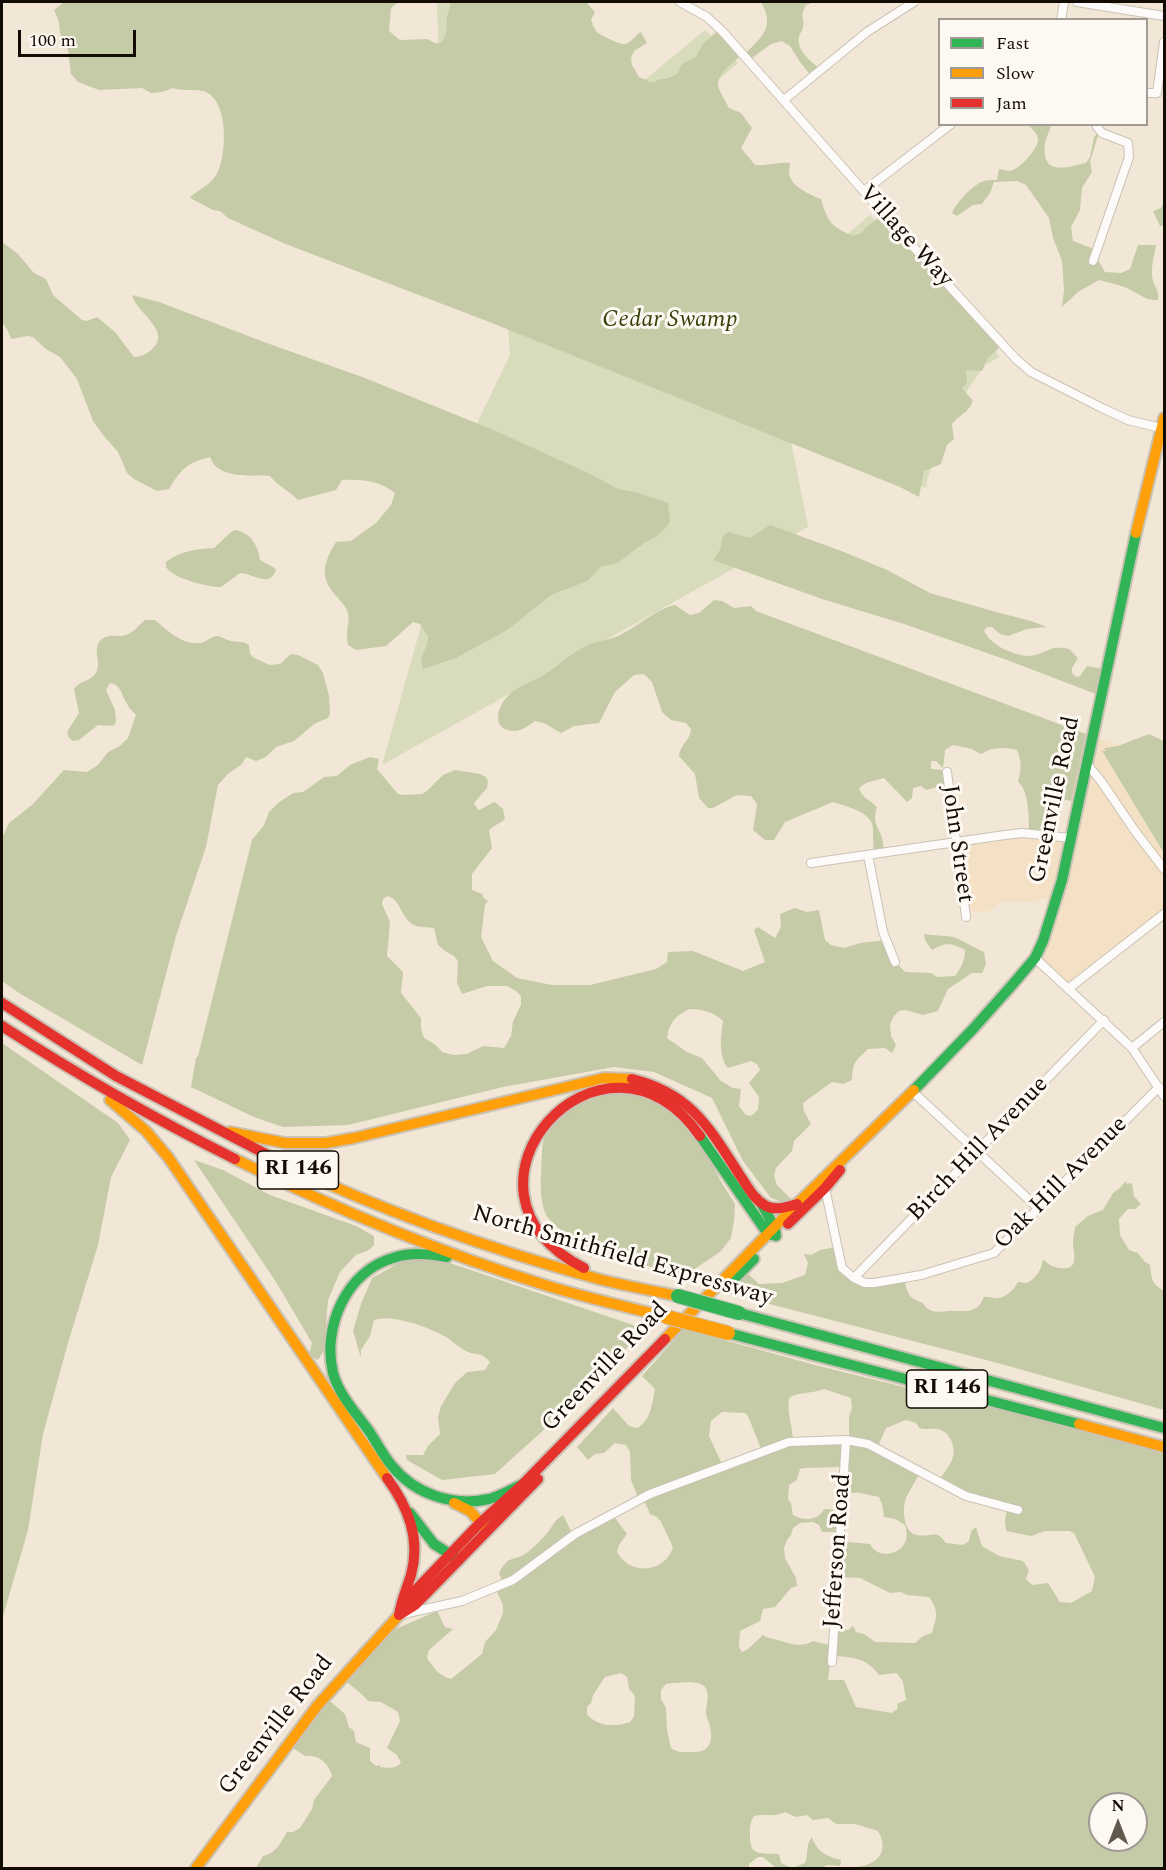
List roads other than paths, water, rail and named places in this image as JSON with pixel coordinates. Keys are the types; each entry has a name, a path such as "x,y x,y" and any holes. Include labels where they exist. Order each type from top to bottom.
{"main road":[{"name":"Greenville Road","path":"196,1869 317,1706 399,1615 415,1605 455,1557 484,1527 769,1236 797,1204 874,1130 973,1029 1035,958 1056,906 1137,527 1163,423"},
{"name":"North Smithfield Expressway","path":"2,1003 116,1076 249,1147 305,1174 399,1213 531,1259 678,1296 1164,1428"},
{"name":"North Smithfield Expressway","path":"2,1026 85,1080 170,1126 275,1178 357,1215 492,1267 566,1291 1164,1447"},
{"path":"216,1129 285,1143 326,1143 604,1078 631,1078 664,1088 687,1105 761,1203 769,1208 784,1208 797,1204"},
{"path":"85,1080 146,1131 168,1157 378,1462 408,1512 434,1544 455,1557"},
{"path":"619,1283 581,1267 559,1253 541,1236 528,1210 523,1181 531,1145 546,1120 573,1099 601,1089 619,1088 638,1090 669,1103 688,1120 759,1221 760,1234 769,1236 761,1203"},
{"name":"Greenville Road","path":"484,1527 523,1484 769,1236 825,1188 874,1130"},
{"path":"484,1527 470,1511 408,1482 387,1458 353,1409 333,1372 331,1332 337,1310 349,1290 361,1276 384,1262 405,1254 430,1254 492,1267"},
{"path":"449,1501 490,1498 523,1484"},
{"path":"399,1615 401,1598 413,1564 414,1539 408,1512"}],"street":[{"name":"Village Way","path":"680,2 707,17 723,32 1016,359 1031,372 1120,416 1163,423"},
{"path":"783,100 867,32 914,2"},
{"path":"1061,18 1064,2"},
{"path":"1077,2 1164,16"},
{"path":"1148,93 1157,93 1164,42"},
{"path":"864,190 948,126"},
{"path":"1093,261 1129,157 1128,143 1102,133 1097,126"},
{"path":"1087,764 1164,869"},
{"name":"John Street","path":"947,772 966,917"},
{"path":"811,863 1022,833 1071,838"},
{"path":"868,855 883,932 895,962"},
{"path":"1068,989 1164,914"},
{"path":"1035,958 1132,1048 1164,1096"},
{"name":"Birch Hill Avenue","path":"854,1278 979,1152 1104,1020"},
{"path":"1132,1048 1164,1022"},
{"name":"Oak Hill Avenue","path":"854,1278 865,1283 874,1283 921,1275 994,1253 1159,1087"},
{"path":"912,1091 1039,1209"},
{"path":"825,1188 840,1263 845,1272 854,1278"},
{"path":"399,1615 462,1601 513,1580 575,1534 650,1494 789,1442 846,1440 868,1444 966,1496 1018,1510"},
{"name":"Jefferson Road","path":"832,1662 846,1440"}],"park label":[{"name":"Cedar Swamp","path":"670,321"}]}
